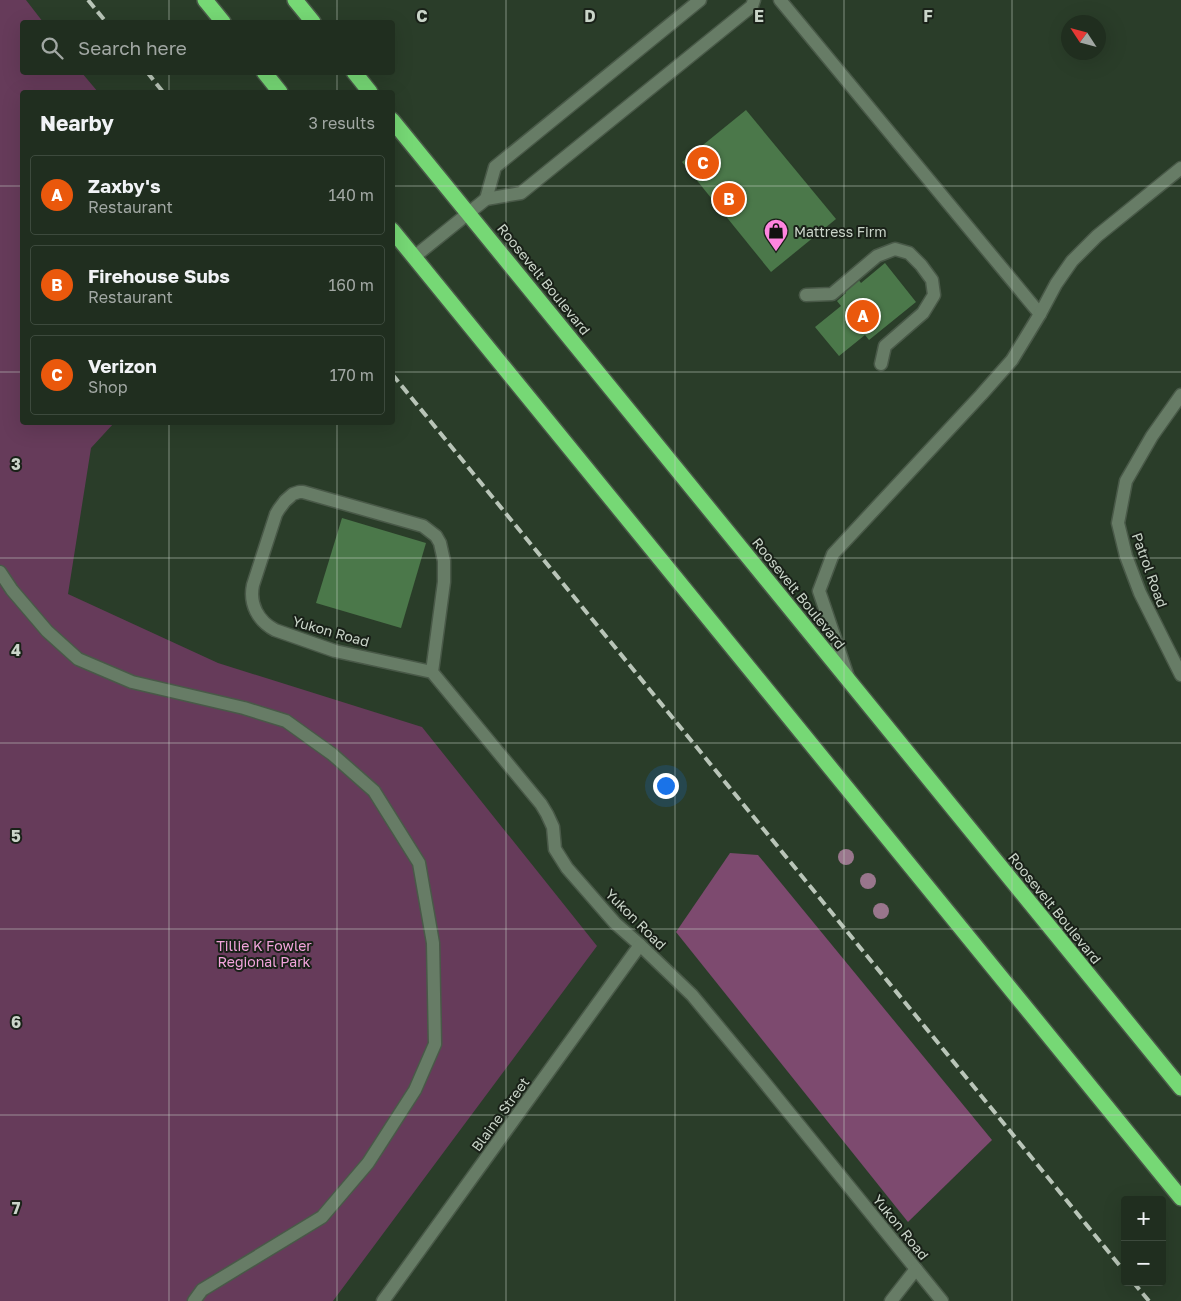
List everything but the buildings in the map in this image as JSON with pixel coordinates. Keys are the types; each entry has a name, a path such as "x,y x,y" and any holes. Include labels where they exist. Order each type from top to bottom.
{"highway":[{"path":"205,0 221,20"},
{"path":"295,0 311,20"},
{"path":"266,75 278,90"},
{"path":"356,75 368,90"},
{"name":"Roosevelt Boulevard","path":"395,124 1181,1088"},
{"path":"395,234 1181,1198"}],"street":[{"path":"486,199 495,167 700,0"},
{"path":"414,257 486,199 521,193 734,22 752,6 754,0"},
{"path":"780,0 1040,314"},
{"path":"849,680 820,591 833,554 1012,360 1056,284 1072,261 1097,236 1181,168"},
{"path":"806,295 832,294 877,256 895,249 909,253 932,280 934,295 923,313 885,346 881,364"},
{"name":"Patrol Road","path":"1181,395 1152,436 1126,481 1118,522 1126,556 1140,593 1181,676"},
{"name":"Yukon Road","path":"432,672 444,582 443,552 436,536 423,526 303,492 293,494 285,501 276,514 252,588 251,595 255,611 263,622 275,630 335,650 432,672 541,804 552,827 555,849 567,868 615,923 692,995 942,1301"},
{"path":"0,572 12,590 48,631 78,659 132,682 244,708 286,721 332,754 374,791 420,863 433,943 435,1044 415,1090 368,1163 322,1217 202,1290 194,1301"},
{"name":"Blaine Street","path":"383,1301 640,945"},
{"path":"891,1301 916,1269"}],"green space":[{"name":"Tillie K Fowler Regional Park","path":"0,0 26,0 41,20 20,20 20,75 84,75 96,90 20,90 20,425 112,425 91,448 68,594 218,663 422,727 597,946 333,1301 0,1301"}],"shaded area":[{"path":"730,853 758,855 992,1140 908,1222 676,932"}],"railway":[{"path":"88,0 104,20"},
{"path":"149,75 161,90"},
{"path":"395,378 1121,1267"},
{"path":"1136,1286 1149,1301"}],"place":[{"name":"Verizon","path":"703,163"},
{"name":"Firehouse Subs","path":"729,199"},
{"name":"Mattress Firm","path":"776,252"},
{"name":"Zaxby's","path":"863,316"}]}
